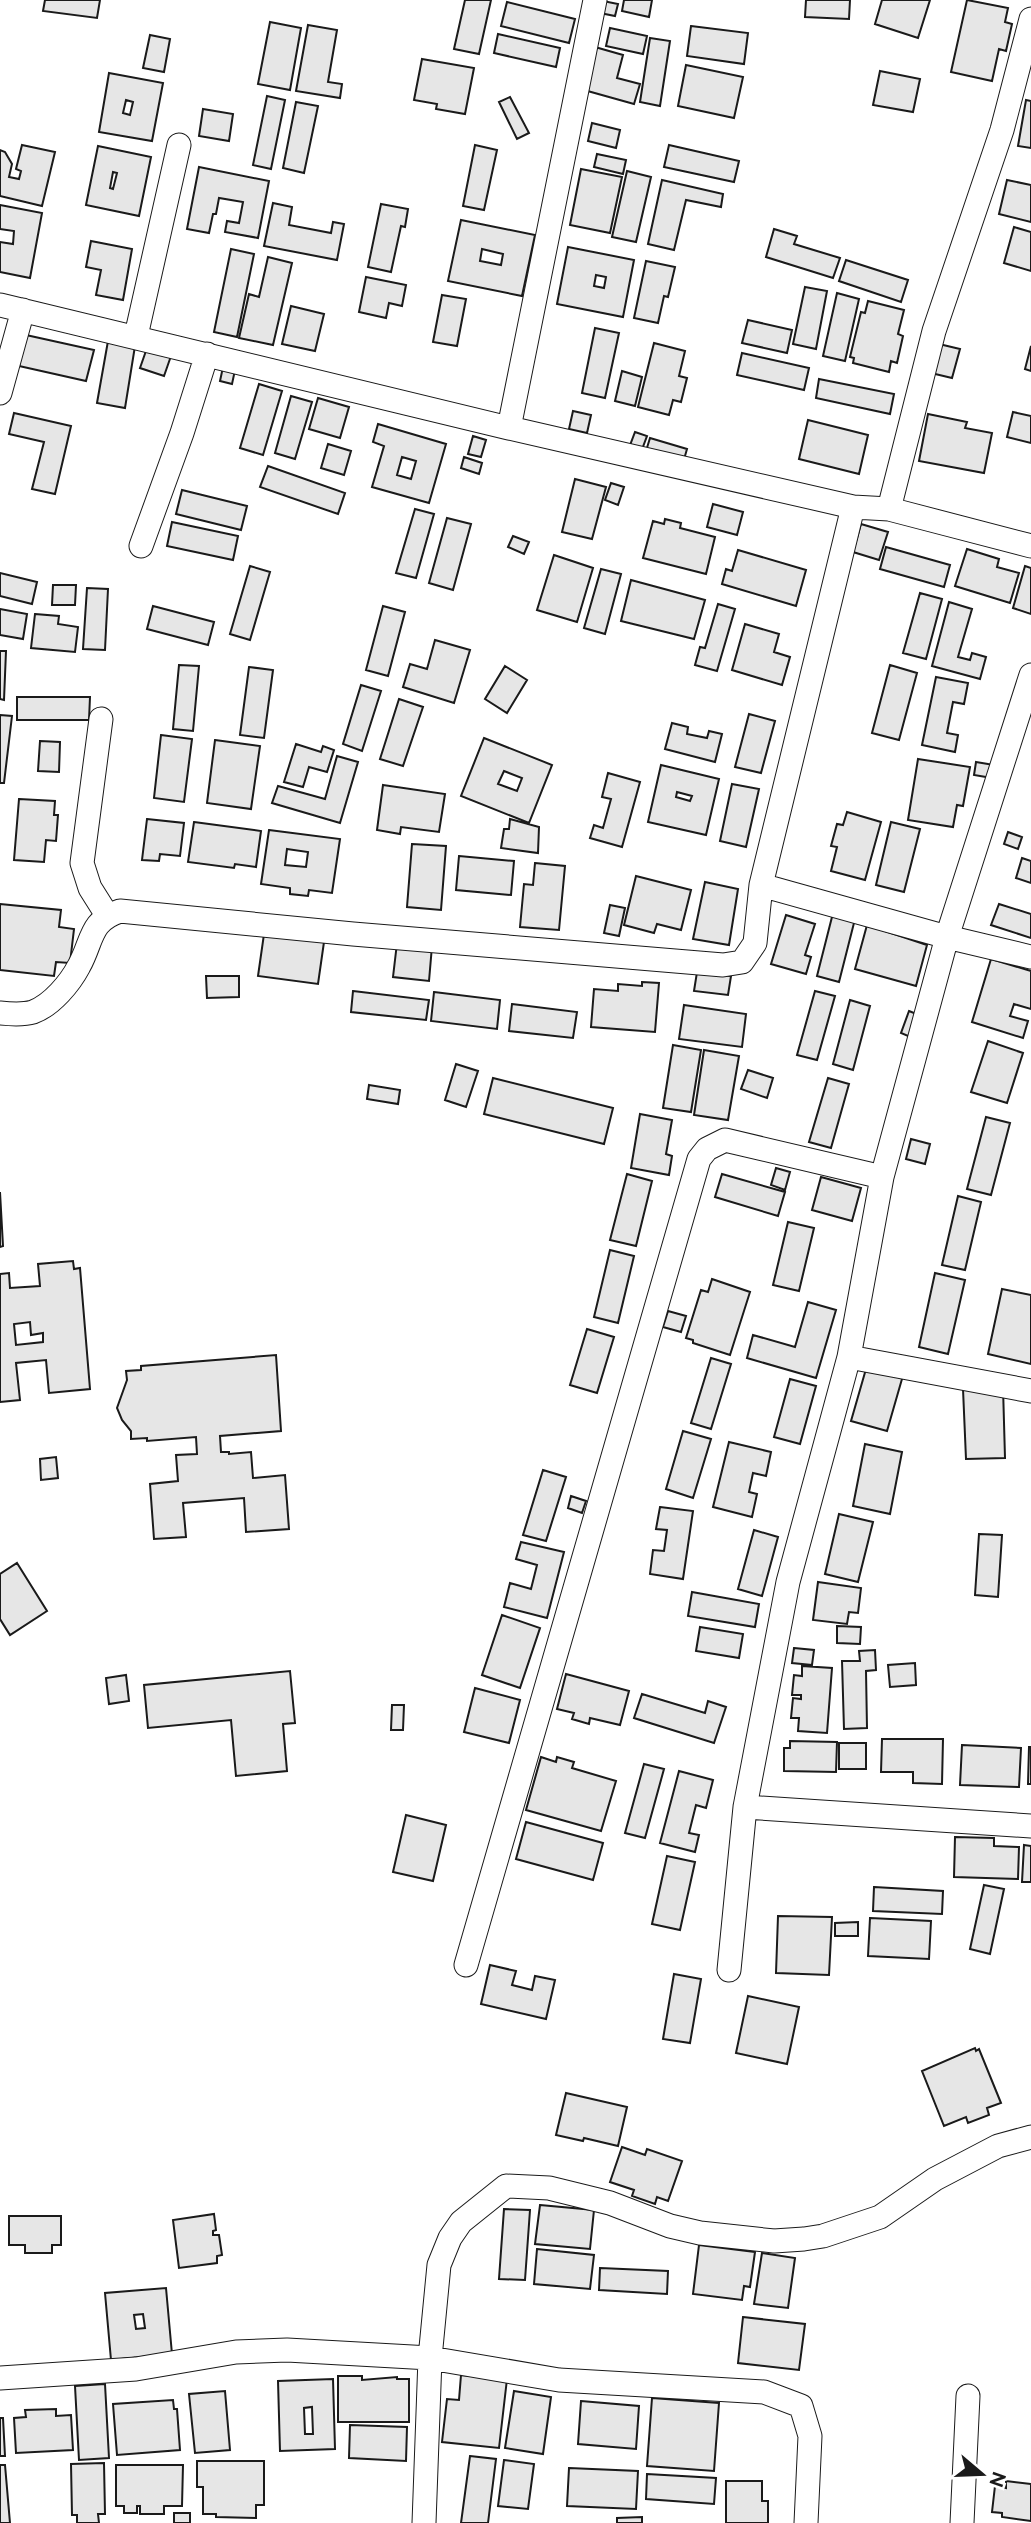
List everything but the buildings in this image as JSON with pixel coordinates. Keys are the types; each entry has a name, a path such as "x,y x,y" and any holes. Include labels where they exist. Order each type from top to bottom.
{"street":[{"path":"509,428 595,0"},
{"path":"889,509 934,331 1002,130 1031,19"},
{"path":"136,336 180,145"},
{"path":"0,305 509,428 853,507 889,509 1031,546"},
{"path":"0,393 23,310"},
{"path":"141,546 182,433 206,354"},
{"path":"0,1013 33,1012 64,988 80,965 97,924 107,915 120,911 723,965 742,962 755,943 761,885 853,507"},
{"path":"729,1970 745,1807 788,1582 849,1357 882,1177 947,937 1031,675"},
{"path":"101,719 82,863 90,888 107,915"},
{"path":"761,885 947,937 1031,957"},
{"path":"466,1965 699,1159 707,1149 725,1140 882,1177"},
{"path":"849,1357 1031,1391"},
{"path":"745,1807 1031,1826"},
{"path":"424,2523 430,2358 439,2265 450,2238 461,2222 506,2186 559,2190 610,2203 670,2226 700,2233 774,2241 804,2239 823,2236 880,2217 935,2179 967,2162 998,2146 1031,2137"},
{"path":"0,2378 136,2369 236,2352 287,2350 430,2358 559,2380 764,2392 801,2406 810,2436 806,2523"},
{"path":"962,2523 968,2396"}]}
